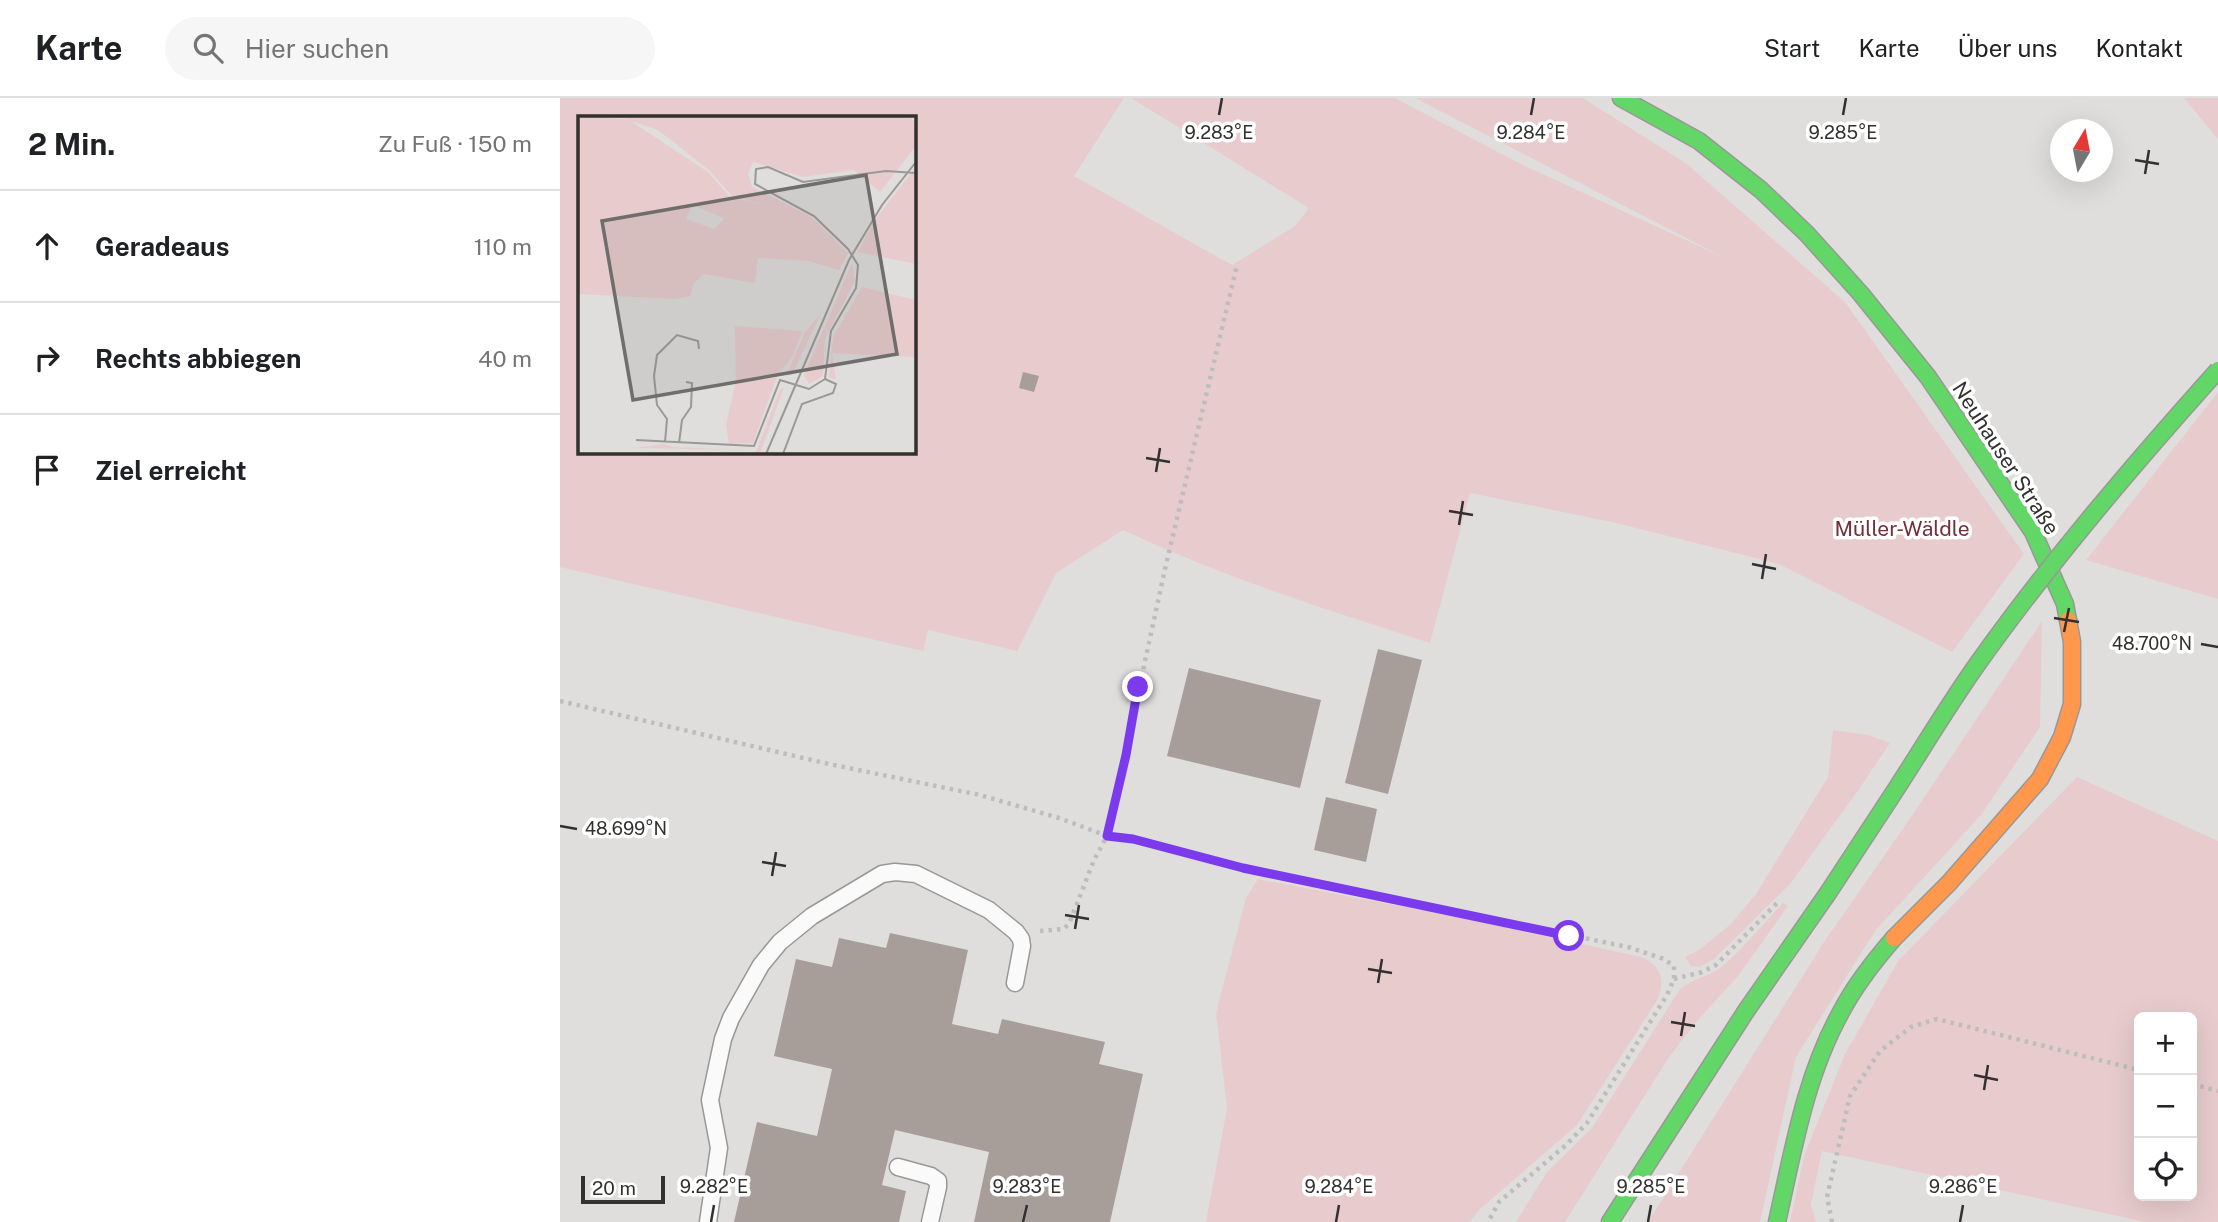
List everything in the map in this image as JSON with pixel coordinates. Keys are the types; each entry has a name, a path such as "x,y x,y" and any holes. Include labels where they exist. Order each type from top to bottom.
{"street":[{"name":"Neuhauser Straße","path":"1621,98 1699,141 1761,190 1807,234 1861,294 1928,377 2034,531 2065,604 2072,642 2072,704 2062,737 2040,779 1949,883 1897,934 1867,970 1842,1011 1823,1049 1803,1106 1777,1222"},
{"path":"1610,1222 1739,1020 1803,930 1975,668 2068,544 2218,370"}],"lane":[{"path":"708,1222 719,1148 710,1100 720,1051 731,1018 755,975 780,942 812,916 882,874 895,872 923,876 980,904 1016,932 1022,946 1015,983"},
{"path":"898,1167 931,1175 938,1181 930,1222"}],"path":[{"path":"1016,932 1060,929 1069,924 1094,860 1107,836 1153,622 1237,265"},
{"path":"560,701 829,764 990,797 1066,820 1107,836 1133,839 1243,868 1645,951 1672,964 1675,969 1674,979 1664,1001 1587,1123 1566,1146 1500,1202 1488,1222"},
{"path":"1674,979 1702,972 1716,965 1783,897"},
{"path":"1832,1222 1827,1197 1850,1096 1880,1051 1911,1027 1937,1019 2134,1069"},
{"path":"2197,1085 2218,1091"}],"green space":[{"name":"Müller-Wäldle","path":"560,98 1124,98 1074,176 1232,265 1295,226 1309,208 1131,98 1395,98 1521,164 1725,258 1415,98 1583,98 1687,164 1845,302 2024,554 1952,652 1779,564 1612,522 1470,493 1430,643 1236,577 1123,530 1056,573 1017,651 928,630 923,651 560,567"},
{"path":"2184,98 2218,98 2218,139"},
{"path":"2218,392 2218,599 2086,560"},
{"path":"2042,621 2040,727 1981,815 1875,931 1796,1057 1760,1222 1648,1222 1824,942"},
{"path":"1833,730 1868,735 1890,743 1790,884 1714,959 1700,967 1691,966 1685,957 1699,950 1730,925 1756,894 1828,777"},
{"path":"2077,777 2218,841 2218,1222 2145,1222 1822,1151 1811,1204 1816,1222 1790,1222 1804,1156 1845,1054 1898,961"},
{"path":"1258,879 1462,918 1641,957 1658,969 1661,988 1656,1002 1577,1125 1480,1209 1469,1222 1206,1222 1227,1108 1216,1013 1246,898"},
{"path":"1783,903 1788,906 1738,976 1669,1057 1565,1222 1516,1222 1547,1172 1592,1128 1680,989 1724,965"}],"building":[{"path":"1023,372 1039,376 1034,392 1019,388"},
{"path":"1378,649 1422,660 1388,794 1345,783"},
{"path":"1189,668 1321,700 1300,788 1167,756"},
{"path":"1326,797 1377,809 1366,862 1314,850"},
{"path":"890,933 968,950 952,1024 998,1034 1002,1019 1105,1042 1099,1064 1143,1074 1110,1222 974,1222 989,1152 895,1130 882,1185 906,1191 899,1222 734,1222 757,1122 817,1136 832,1069 774,1056 796,959 832,967 839,938 886,948"}],"traffic: fast":[{"path":"1621,98 1699,141 1761,190 1807,234 1861,294 1928,377 2033,532 2065,604 2068,620"},
{"path":"1889,800 1965,683 2033,589 2124,478 2218,370"},
{"path":"1610,1222 1746,1011 1889,800"},
{"path":"1777,1222 1795,1141 1818,1062 1852,992 1894,938"}],"traffic: slow":[{"path":"1894,938 1949,883 2040,779 2062,737 2072,704 2072,642 2068,620"}],"route":[{"path":"1138,687 1126,755 1107,836 1133,839 1243,868 1569,936"}]}
